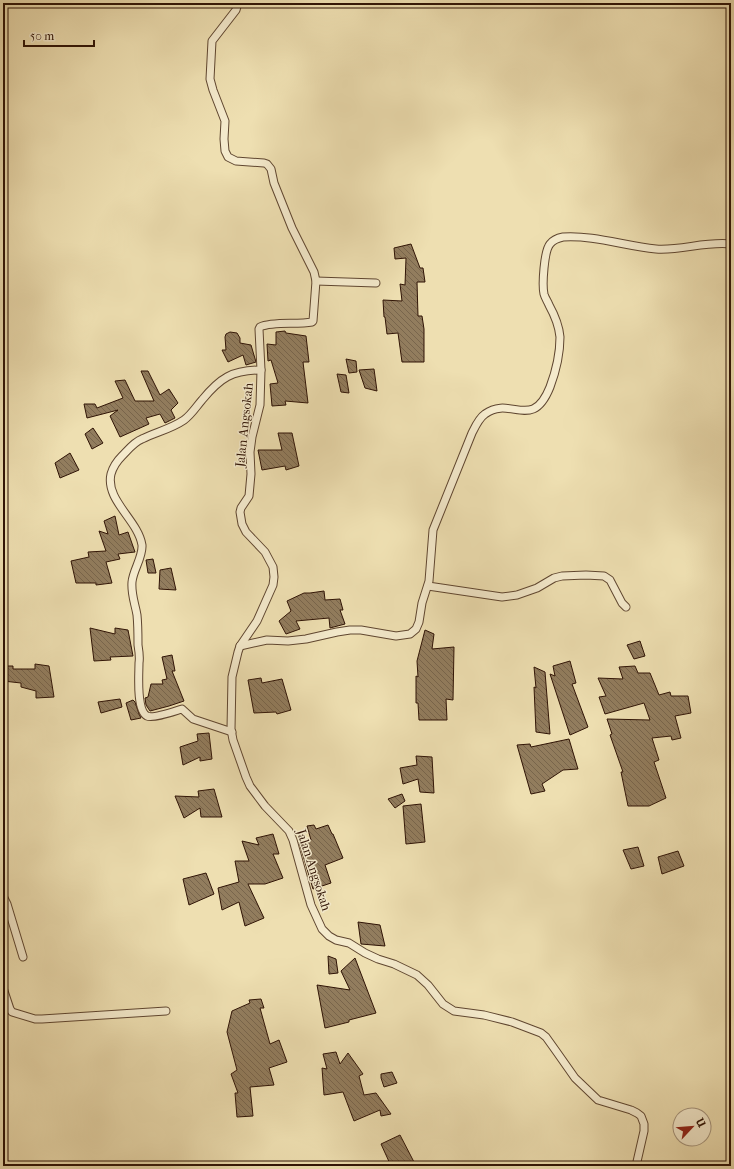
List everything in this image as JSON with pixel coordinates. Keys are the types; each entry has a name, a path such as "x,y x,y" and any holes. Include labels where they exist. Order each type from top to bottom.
{"street":[{"name":"Jalan Angsokah","path":"238,3 236,10 212,41 211,50 210,79 225,121 225,151 228,157 233,160 267,164 271,169 274,183 292,228 314,272 316,281 312,322 295,324 268,324 260,327 260,405 250,452 251,474 249,496 240,512 242,524 246,532 265,552 273,567 274,577 273,585 257,621 240,646 232,677 233,740 246,778 265,806 289,831 293,840 311,905 322,929 329,936 336,940 349,943 365,953 417,975 428,985 443,1004 454,1011 484,1015 512,1022 541,1033 575,1078 598,1100 631,1110 641,1116 644,1124 644,1131 636,1166"},
{"path":"240,646 267,640 288,641 306,639 350,630 361,630 396,636 410,634 416,629 419,622 422,603 428,586 433,530 472,433 479,420 484,414 497,408 530,410 537,408 542,402 550,386 559,354 560,335 554,315 544,294 544,267 549,244 554,239 562,237 586,238 656,249 670,249 709,244 731,244"},
{"path":"316,281 376,283"},
{"path":"232,732 193,719 182,709 166,714 151,716 146,716 144,713 138,695 140,654 138,646 136,608 132,594 132,581 136,566 142,553 142,545 138,532 133,523 116,500 111,489 110,481 114,466 135,443 175,426 185,419 212,389 222,380 234,373 247,370 261,370"},
{"path":"428,586 502,597 517,595 537,588 554,578 562,576 604,576 610,580 622,603 626,607"},
{"path":"3,896 7,904 23,957"},
{"path":"3,988 12,1012 35,1019 166,1011"}],"building":[{"path":"411,244 420,268 423,268 425,282 417,282 418,316 422,316 424,329 424,362 402,362 398,333 387,334 384,317 383,300 402,301 400,284 405,285 406,258 395,259 394,248"},
{"path":"285,331 286,333 306,336 309,362 303,362 308,403 285,401 286,405 272,406 270,384 278,383 271,360 268,361 267,344 276,345 276,332"},
{"path":"230,332 237,333 240,338 240,343 251,345 256,362 246,365 243,355 228,362 222,350 226,350 225,337 226,334"},
{"path":"346,359 356,361 357,372 349,373"},
{"path":"374,369 377,391 365,388 359,370"},
{"path":"141,371 148,371 160,395 169,389 178,403 171,410 175,418 165,423 160,414 146,418 149,424 120,437 110,416 118,410 87,418 84,404 95,404 97,408 123,398 115,381 125,380 135,401 154,401"},
{"path":"337,374 346,375 349,393 341,392"},
{"path":"93,428 103,443 92,449 85,434"},
{"path":"278,433 292,433 299,466 286,470 285,466 262,470 258,450 282,450"},
{"path":"70,453 79,470 60,478 55,463"},
{"path":"115,516 119,535 128,532 135,552 118,554 120,559 106,562 112,583 96,585 96,583 76,583 71,561 89,557 88,552 106,551 99,531 108,534 104,521"},
{"path":"153,559 156,573 148,573 146,560"},
{"path":"171,568 176,590 159,589 160,570"},
{"path":"324,591 325,600 340,599 343,610 340,610 345,624 330,628 329,618 296,621 300,629 286,634 279,621 291,611 287,601 304,593"},
{"path":"90,628 115,634 115,628 128,630 133,656 110,657 111,660 94,661"},
{"path":"425,630 434,634 432,649 454,647 453,700 446,699 447,720 419,720 418,703 416,703 416,676 418,677 417,661"},
{"path":"640,641 645,656 634,659 627,645"},
{"path":"172,655 175,671 172,671 184,701 150,711 146,705 145,698 148,697 151,684 163,684 162,680 167,679 162,657"},
{"path":"570,661 576,683 572,684 588,727 570,735 550,674 555,676 553,666"},
{"path":"35,664 49,666 54,697 36,698 36,691 21,687 21,683 3,681 3,666 13,666 13,669 35,669"},
{"path":"635,666 638,673 650,673 659,695 670,692 671,696 688,696 691,713 675,716 681,738 672,740 671,736 652,738 659,760 654,762 666,798 649,806 628,806 621,772 623,772 610,735 612,734 607,719 650,720 644,703 605,714 599,697 606,696 598,678 623,679 619,667"},
{"path":"534,667 545,672 550,734 536,732 534,687 536,688"},
{"path":"261,678 262,683 282,679 291,710 277,714 276,712 254,713 248,680"},
{"path":"120,699 122,707 101,713 98,702"},
{"path":"133,700 141,718 131,720 126,703"},
{"path":"209,733 212,759 200,761 200,757 183,765 180,747 198,741 197,734"},
{"path":"569,739 578,769 563,770 542,784 545,791 531,794 517,745 530,744 531,747"},
{"path":"416,756 432,757 434,793 420,792 418,779 403,784 400,768 417,765"},
{"path":"214,789 222,817 201,817 200,808 184,818 175,796 199,797 198,791"},
{"path":"402,794 405,801 395,808 388,799"},
{"path":"421,804 425,842 406,844 403,806"},
{"path":"314,825 316,829 328,825 343,858 325,865 331,883 313,889 299,842 311,840 307,826"},
{"path":"273,834 279,854 273,854 283,878 265,884 248,884 264,918 245,926 239,902 222,910 218,888 239,882 235,861 249,861 242,841 259,845 256,838"},
{"path":"638,847 644,866 631,869 623,850"},
{"path":"678,851 684,866 662,874 658,857"},
{"path":"206,873 214,894 189,905 183,879"},
{"path":"358,922 380,925 385,946 361,944"},
{"path":"328,956 336,959 338,973 329,974"},
{"path":"355,958 376,1013 325,1028 317,985 350,990 341,971"},
{"path":"261,999 264,1008 260,1008 270,1044 279,1040 287,1062 269,1068 274,1085 250,1087 253,1116 237,1117 235,1093 238,1093 231,1074 237,1070 227,1032 232,1011 250,1003 249,1000"},
{"path":"336,1052 340,1064 348,1053 363,1074 359,1076 364,1095 376,1093 391,1114 381,1116 380,1110 354,1121 343,1092 324,1095 322,1068 327,1069 323,1054"},
{"path":"392,1072 397,1083 384,1087 381,1074"},
{"path":"400,1135 414,1162 406,1166 391,1166 381,1144"}]}
